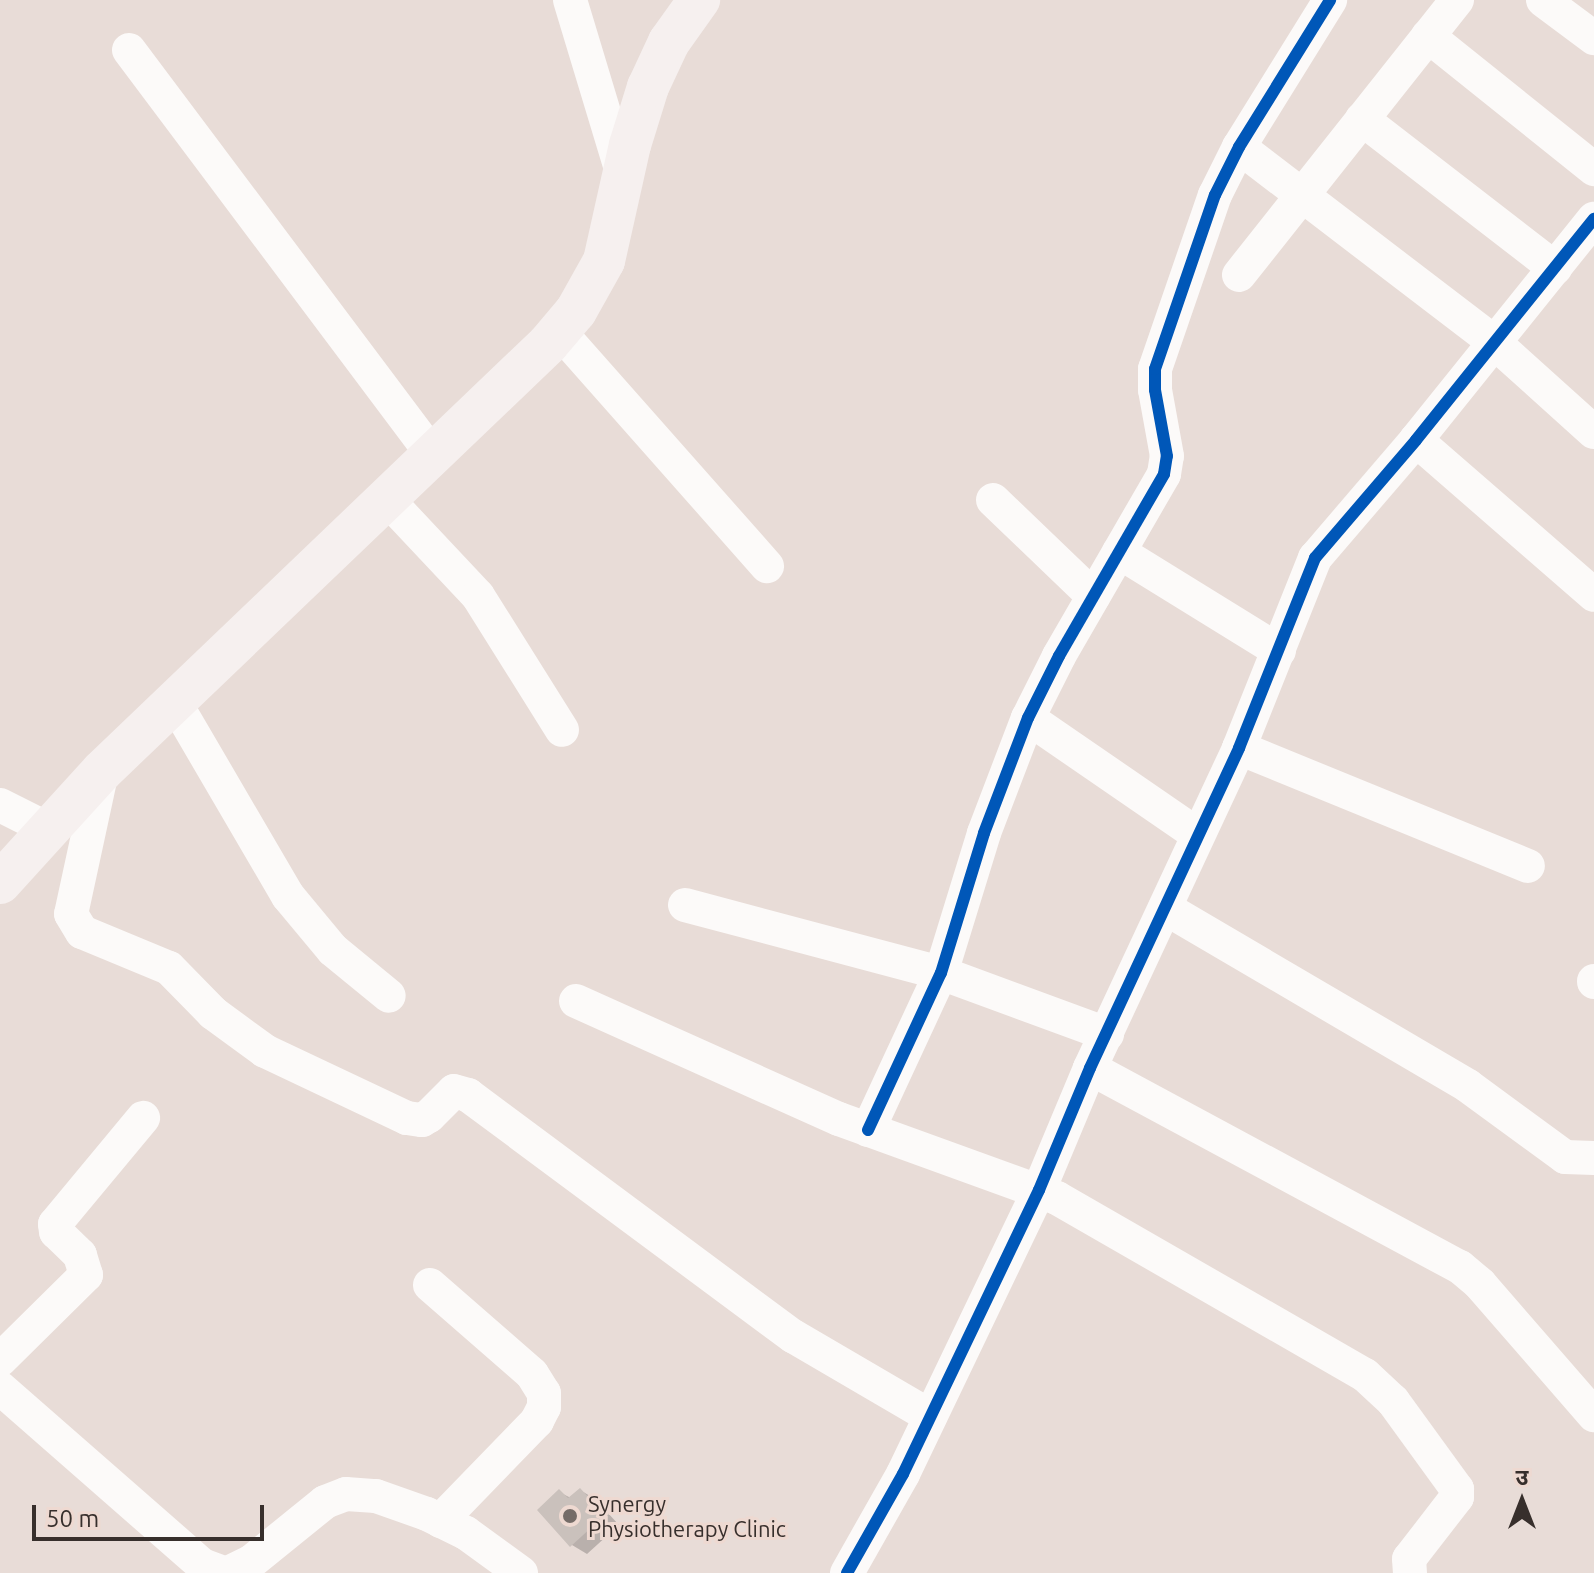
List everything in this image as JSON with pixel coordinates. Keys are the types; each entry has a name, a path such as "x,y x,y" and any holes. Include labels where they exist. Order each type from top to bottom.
{"main road":[{"path":"0,883 102,771 559,331 576,311 604,261 623,176 648,87 669,42 699,0"}],"street":[{"path":"570,0 623,176"},
{"path":"868,1130 941,973 984,833 1028,718 1093,596 1164,474 1167,456 1155,390 1155,369 1204,224 1239,147 1330,0"},
{"path":"1239,275 1457,0"},
{"path":"1543,0 1594,38"},
{"path":"1428,36 1594,169"},
{"path":"129,50 432,454"},
{"path":"1362,119 1555,268"},
{"path":"1239,147 1495,343 1594,432"},
{"path":"847,1573 871,1535 930,1416 1057,1198 1107,1076 1107,1034 1239,748 1324,546 1416,440 1594,219"},
{"path":"559,331 767,566"},
{"path":"1416,440 1594,595"},
{"path":"386,498 478,596 562,730"},
{"path":"993,500 1093,596"},
{"path":"1119,552 1279,651"},
{"path":"174,701 288,896 333,950 389,996"},
{"path":"1028,718 1198,835"},
{"path":"1239,748 1528,866"},
{"path":"102,771 71,914 82,932 169,968 213,1013 265,1051 407,1118 422,1120 429,1116 454,1091 468,1095 793,1336 930,1416"},
{"path":"0,805 48,829"},
{"path":"685,905 941,973 1107,1034"},
{"path":"1165,908 1468,1086 1565,1157 1594,1158"},
{"path":"576,1001 868,1130 1057,1198 1374,1382 1457,1489 1457,1497 1409,1559 1410,1573"},
{"path":"1107,1076 1470,1275 1594,1415"},
{"path":"0,1360 86,1275 80,1255 56,1232 55,1224 143,1118"},
{"path":"430,1285 532,1374 544,1393 544,1407 537,1421 440,1521"},
{"path":"0,1388 202,1565 226,1573 251,1562 325,1502 346,1494 376,1496 440,1521 466,1533 521,1573"}],"building":[{"path":"580,1488 605,1515 570,1547 537,1510 559,1489 568,1498"}],"cycle path":[{"path":"868,1130 941,973 984,833 1028,718 1059,656 1164,474 1167,456 1155,390 1155,369 1215,195 1239,147 1330,0"},
{"path":"847,1573 903,1474 1039,1190 1090,1068 1239,748 1315,558 1416,440 1594,219"}],"place":[{"name":"Synergy Physiotherapy Clinic","path":"570,1516"}]}
